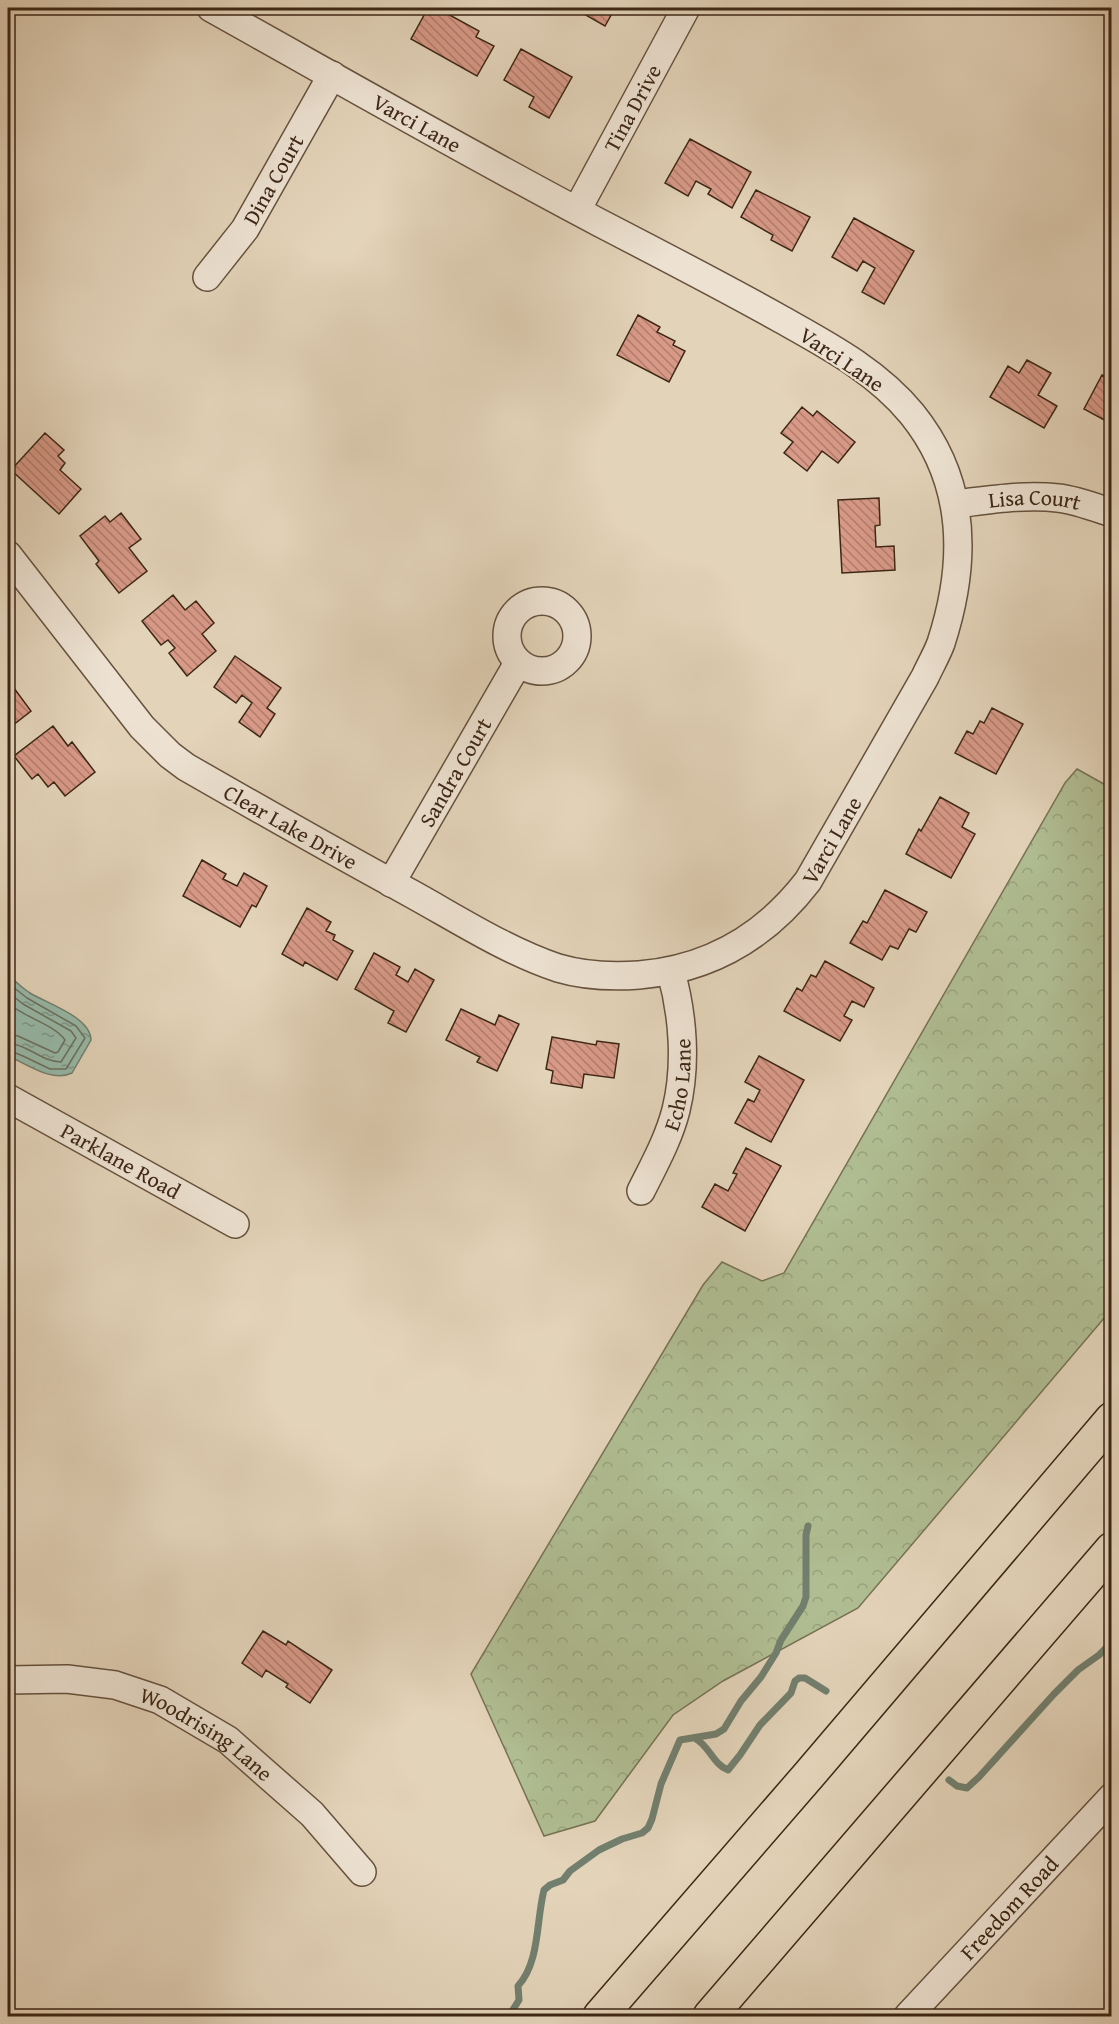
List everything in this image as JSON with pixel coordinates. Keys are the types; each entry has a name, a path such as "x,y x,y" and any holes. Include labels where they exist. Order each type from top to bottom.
{"highway":[{"path":"600,2016 1112,1419"},
{"path":"710,2016 1112,1548"}],"street":[{"name":"Varci Lane","path":"211,8 836,350 889,389 913,414 947,472 956,504 957,576 941,644 925,677 808,881 784,910 753,935 706,961 660,973"},
{"name":"Tina Drive","path":"577,210 686,8"},
{"name":"Dina Court","path":"207,278 245,229 332,75"},
{"name":"Lisa Court","path":"956,504 1048,497 1082,503 1112,513"},
{"name":"Clear Lake Drive","path":"8,555 129,711 155,741 186,767 524,955 579,973 599,976 621,977 660,973"},
{"name":"Sandra Court","path":"391,883 518,663"},
{"name":"Echo Lane","path":"641,1191 668,1135 680,1089 681,1024 678,998 660,973"},
{"name":"Parklane Road","path":"8,1098 235,1224"},
{"name":"Woodrising Lane","path":"8,1680 68,1679 115,1685 160,1700 228,1740 312,1814 362,1872"},
{"name":"Freedom Road","path":"908,2016 1111,1799"}],"green space":[{"path":"1077,769 1111,788 1111,1310 858,1608 723,1681 673,1715 595,1821 544,1836 471,1674 703,1285 722,1262 762,1281 784,1273 1065,783"}],"water":[{"path":"8,976 30,993 84,1024 91,1040 72,1073 56,1076 47,1074 8,1056"}],"building":[{"path":"428,8 437,8 479,31 476,37 494,46 477,76 411,39"},
{"path":"584,8 615,8 605,26 584,14 587,9"},
{"path":"521,49 572,77 549,118 529,107 534,97 504,80"},
{"path":"690,139 751,172 732,208 708,194 711,189 696,181 688,196 665,183"},
{"path":"756,190 810,217 792,251 771,240 773,235 741,217"},
{"path":"854,218 914,251 884,304 862,292 875,268 863,261 857,271 832,257"},
{"path":"638,315 660,327 657,332 675,341 673,345 685,351 669,382 617,355"},
{"path":"1027,360 1051,373 1038,395 1057,406 1044,428 990,397 1008,366 1019,373"},
{"path":"1102,375 1112,380 1112,417 1108,422 1084,409"},
{"path":"802,407 813,416 817,411 855,442 838,463 822,451 807,471 784,453 793,442 781,433"},
{"path":"45,433 64,450 58,456 65,463 60,470 81,489 59,514 11,470"},
{"path":"879,498 880,525 875,526 876,547 894,546 895,570 842,573 838,500"},
{"path":"121,513 141,539 129,548 147,571 119,593 96,564 99,561 80,536 105,516 110,522"},
{"path":"173,595 185,610 196,601 214,623 202,634 216,651 187,676 169,653 175,648 168,640 161,645 142,621"},
{"path":"235,656 281,688 267,708 275,714 260,737 239,722 252,703 242,695 236,703 214,687"},
{"path":"8,680 31,711 8,729"},
{"path":"992,708 1023,724 996,774 955,753 967,731 973,734 980,721 984,723"},
{"path":"53,726 68,746 72,742 95,772 65,796 54,782 48,787 38,774 32,779 14,756"},
{"path":"940,797 969,813 962,827 975,834 951,878 906,854"},
{"path":"202,860 226,874 223,879 237,886 244,873 267,886 256,907 252,905 240,927 183,896"},
{"path":"885,890 927,912 916,932 909,929 898,949 890,946 882,960 850,943 863,921 867,923"},
{"path":"307,908 331,922 326,931 335,935 333,940 353,951 337,980 305,962 303,966 282,954"},
{"path":"374,953 400,967 396,975 408,982 415,969 434,980 406,1032 388,1023 394,1011 355,989"},
{"path":"825,961 874,988 864,1007 852,1001 844,1016 852,1020 840,1041 784,1011 797,988 802,991 811,975 816,977"},
{"path":"461,1009 495,1025 499,1015 519,1024 497,1071 477,1062 480,1057 446,1040"},
{"path":"552,1037 596,1045 597,1041 619,1044 614,1078 584,1074 582,1088 551,1083 553,1071 546,1069"},
{"path":"759,1056 804,1080 771,1142 735,1123 748,1099 754,1102 760,1090 745,1082"},
{"path":"746,1148 781,1166 745,1231 702,1207 715,1184 728,1191 737,1174 733,1173"},
{"path":"263,1631 286,1645 288,1641 332,1670 310,1703 286,1687 288,1684 266,1670 262,1677 242,1663"}],"waterway":[{"path":"509,2016 519,2000 518,1986 525,1976 534,1953 544,1890 563,1880 570,1871 599,1850 642,1833 648,1828 661,1784 680,1740 716,1734 724,1729 776,1653 806,1597 808,1526"},
{"path":"949,1780 957,1786 967,1788 1054,1694 1078,1670 1112,1642"},
{"path":"696,1739 705,1746 723,1768 728,1770 760,1725 791,1693 795,1681 805,1678 826,1691"}]}
